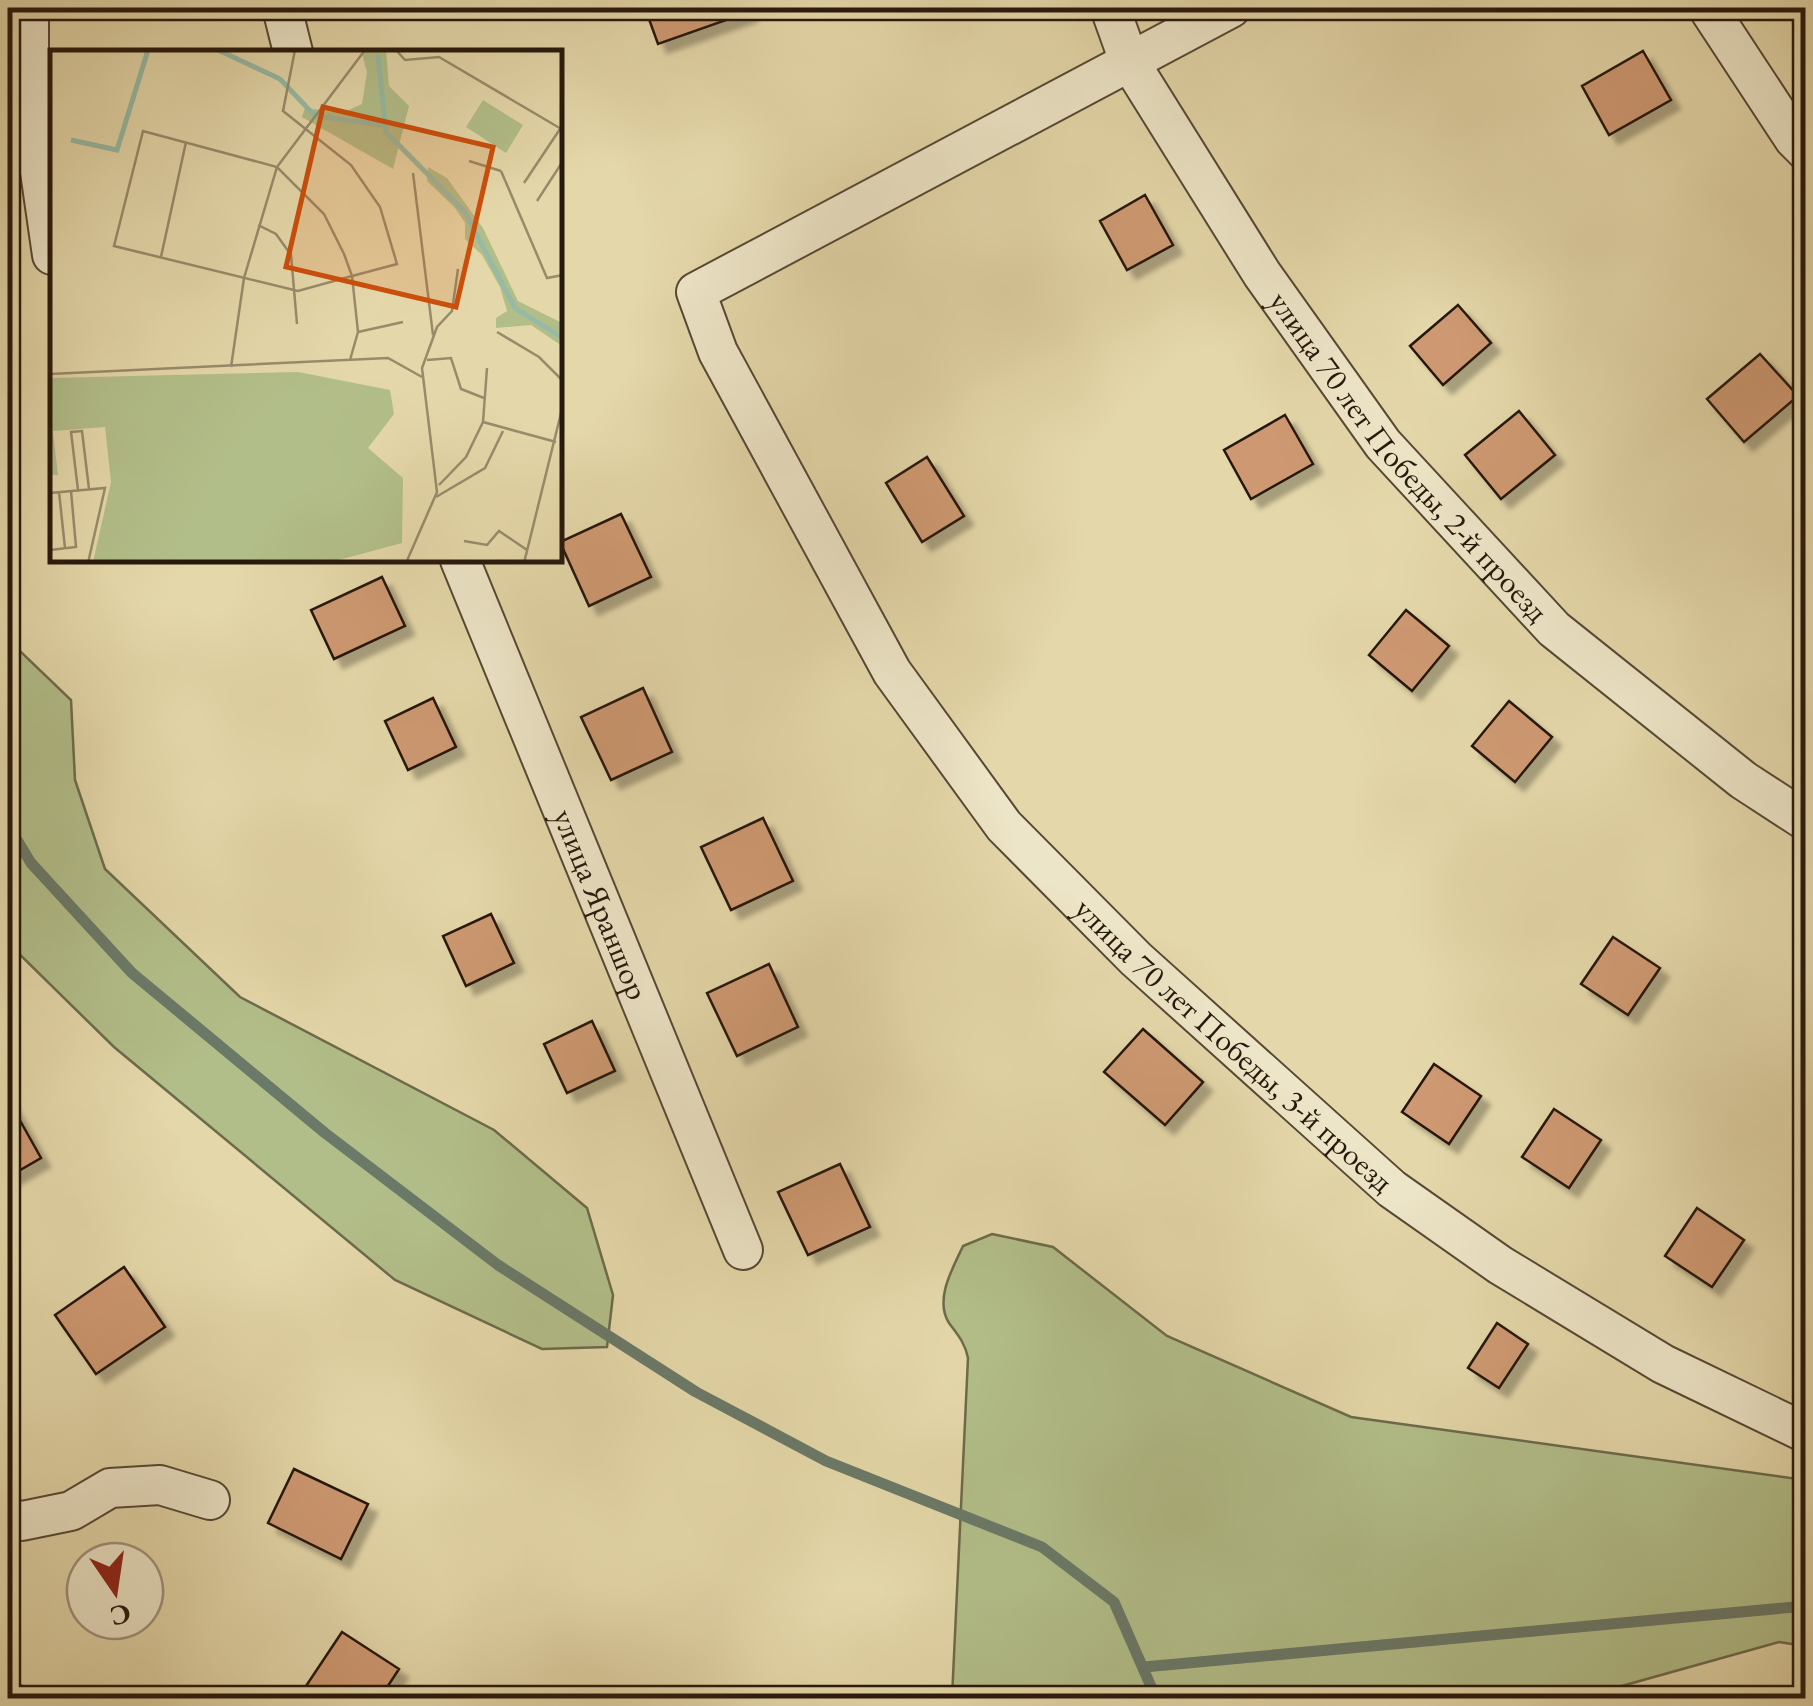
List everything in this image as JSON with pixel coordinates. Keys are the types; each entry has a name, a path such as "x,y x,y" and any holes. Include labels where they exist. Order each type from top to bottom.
{"street":[{"path":"28,8 28,95 50,242"},
{"path":"282,8 292,50"},
{"name":"улица 70 лет Победы, 2-й проезд","path":"1110,8 1129,62 1262,274 1383,444 1554,629 1744,780 1806,821"},
{"path":"1129,62 1231,8"},
{"path":"1708,8 1794,139 1806,151"},
{"name":"улица 70 лет Победы, 3-й проезд","path":"1129,62 696,292 718,352 892,672 1004,826 1136,959 1392,1189 1500,1265 1664,1364 1806,1433"},
{"name":"улица Яраншор","path":"461,562 743,1250"},
{"path":"8,1518 22,1521 71,1511 110,1488 160,1485 210,1500"}],"lane":[{"path":"8,1693 22,1698"}],"green space":[{"path":"8,647 19,650 71,700 75,780 105,869 240,997 494,1130 587,1208 613,1295 607,1347 542,1349 395,1280 114,1047 8,943"},
{"path":"992,1234 1053,1247 1167,1336 1351,1417 1805,1480 1805,1646 1779,1642 1604,1691 1592,1698 952,1698 968,1358 943,1304 950,1274 963,1246"}],"building":[{"path":"645,8 748,8 749,12 658,44"},
{"path":"1643,51 1671,100 1609,135 1582,86"},
{"path":"1145,195 1173,245 1127,270 1100,221"},
{"path":"1458,305 1491,343 1443,385 1410,346"},
{"path":"1760,354 1798,396 1744,442 1707,399"},
{"path":"1519,411 1555,455 1501,499 1465,455"},
{"path":"1285,415 1313,464 1251,499 1224,450"},
{"path":"927,457 964,516 922,542 886,483"},
{"path":"621,514 651,577 589,606 562,541"},
{"path":"382,577 405,626 334,659 311,610"},
{"path":"1406,610 1449,646 1412,691 1369,655"},
{"path":"643,688 672,752 611,780 581,717"},
{"path":"433,698 456,747 408,770 385,721"},
{"path":"1509,701 1552,737 1515,782 1472,746"},
{"path":"763,818 793,881 731,910 701,847"},
{"path":"491,914 514,963 466,986 443,936"},
{"path":"1613,937 1660,968 1628,1015 1581,984"},
{"path":"769,964 798,1027 737,1056 707,993"},
{"path":"592,1021 615,1071 567,1093 544,1044"},
{"path":"1143,1029 1203,1082 1165,1125 1104,1072"},
{"path":"1434,1064 1481,1096 1449,1144 1402,1112"},
{"path":"8,1099 41,1158 8,1177"},
{"path":"1554,1109 1601,1140 1569,1188 1522,1157"},
{"path":"840,1164 870,1227 808,1255 778,1192"},
{"path":"1697,1208 1744,1240 1712,1287 1665,1256"},
{"path":"124,1267 165,1327 96,1374 55,1315"},
{"path":"1497,1323 1528,1344 1499,1388 1468,1368"},
{"path":"294,1469 368,1504 341,1559 268,1523"},
{"path":"342,1632 399,1669 380,1698 298,1698"}],"waterway":[{"path":"8,825 31,863 132,973 325,1133 498,1265 696,1392 826,1461 1042,1547 1114,1602 1156,1698"},
{"path":"1144,1667 1806,1606"}]}
